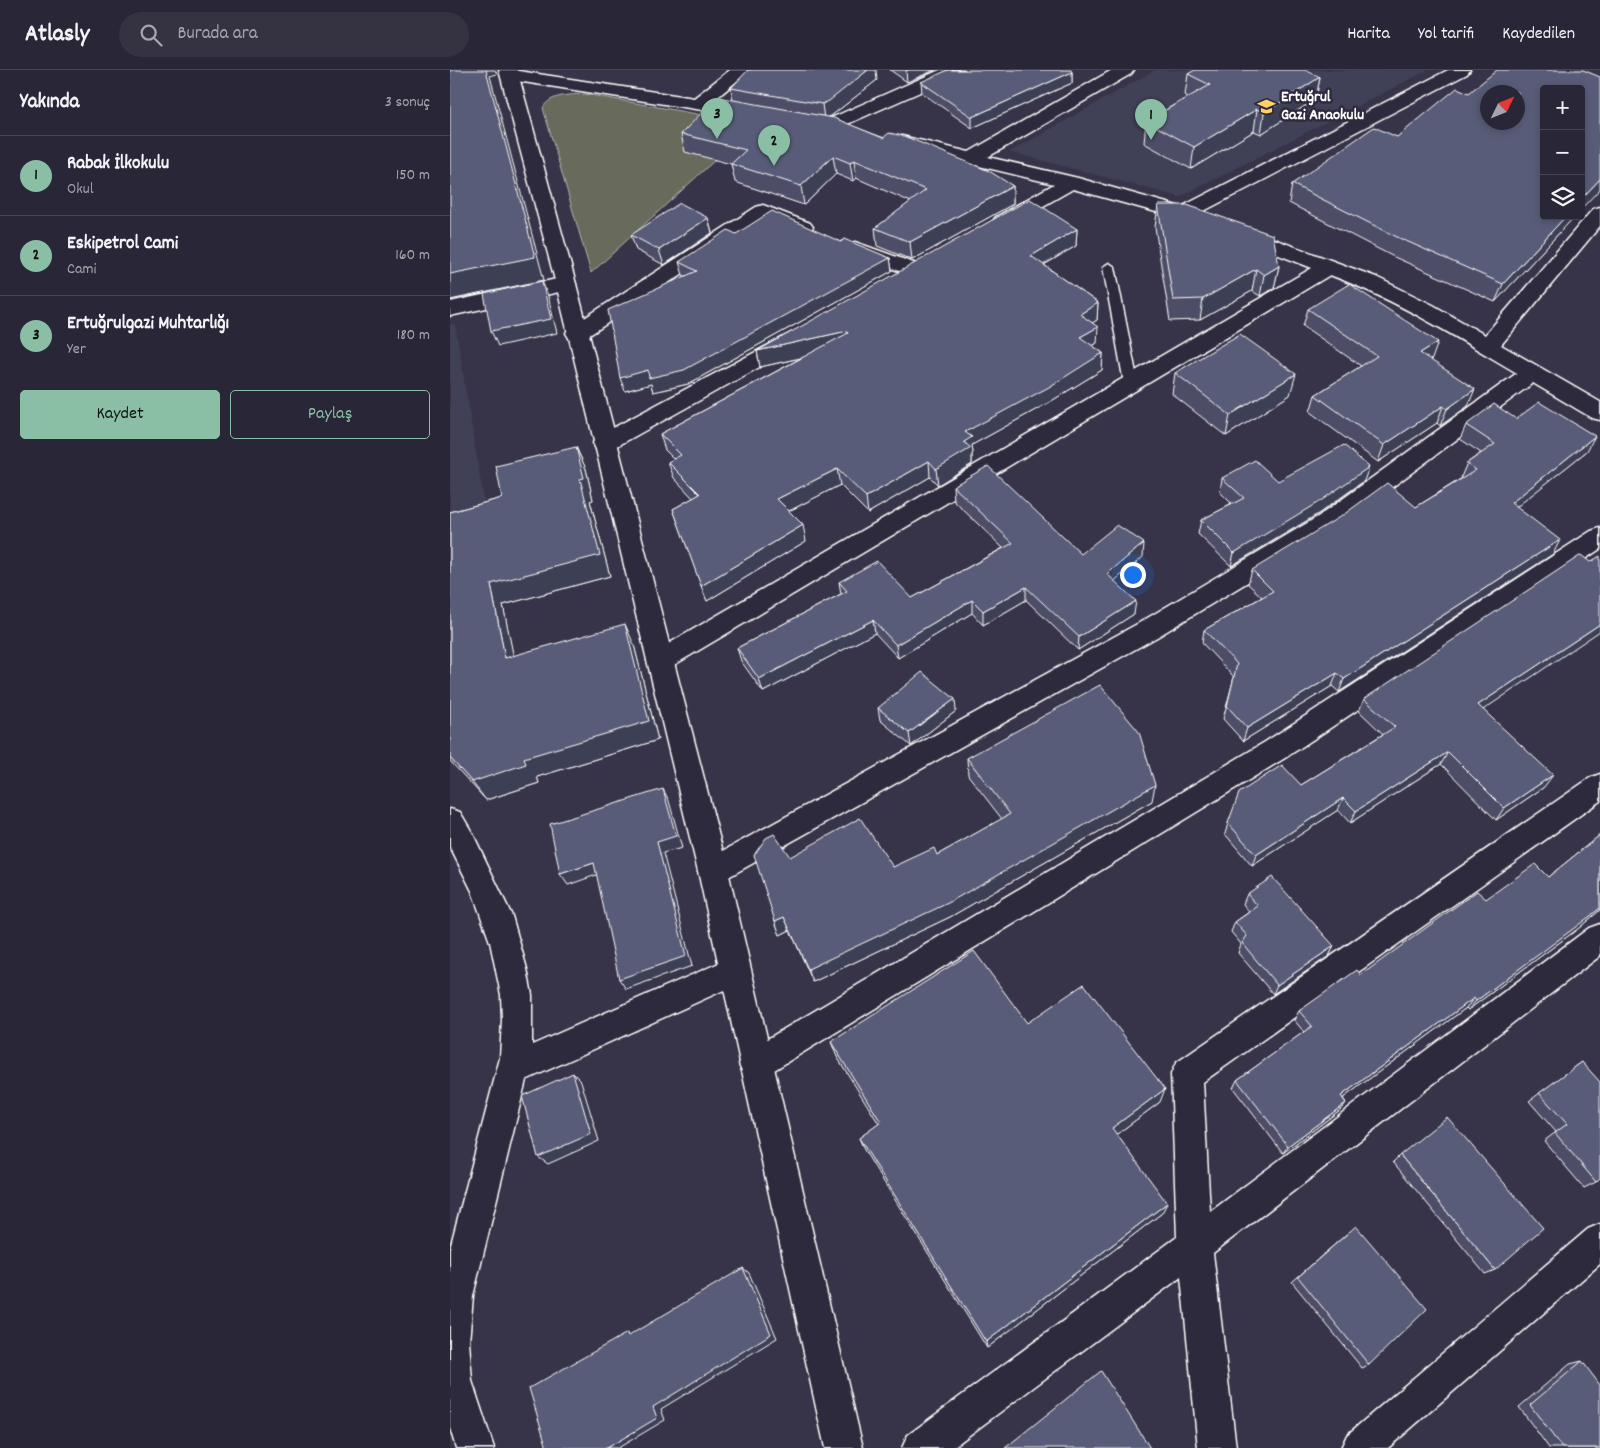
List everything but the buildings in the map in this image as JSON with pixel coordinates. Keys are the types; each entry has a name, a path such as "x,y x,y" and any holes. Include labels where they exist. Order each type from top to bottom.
{"street":[{"path":"698,104 741,70"},
{"path":"856,132 821,125 955,70"},
{"path":"972,158 1125,70"},
{"path":"1184,213 1461,70"},
{"path":"766,115 509,72 566,284 604,443 713,871 844,1448"},
{"path":"885,139 1071,182 1184,213 1330,266 1426,310 1489,345 1600,412"},
{"path":"984,231 1071,182"},
{"path":"577,333 763,211 830,238 923,266 889,285"},
{"path":"1489,345 1600,213"},
{"path":"660,661 1330,266"},
{"path":"450,309 566,284"},
{"path":"604,443 811,328"},
{"path":"713,871 1148,630 1320,527 1533,372"},
{"path":"756,1064 1275,750 1600,536"},
{"path":"1217,1448 1195,1245 1187,1074 1600,786"},
{"path":"450,821 468,851 492,902 511,968 518,1018 513,1070 455,1296 450,1342 454,1381 475,1448"},
{"path":"922,1448 1195,1245 1600,938"},
{"path":"513,1070 735,970"},
{"path":"1360,1448 1600,1241"}],"lane":[{"path":"1109,267 1131,383"}],"shaded area":[{"path":"1155,70 1428,70 1180,197 1010,152"},
{"path":"455,324 488,527 504,611 450,626 450,325"}],"green space":[{"path":"585,94 719,118 715,160 591,273 543,108 546,103 556,98"}],"place":[{"name":"Ertuğrul Gazi Anaokulu","path":"1267,106"},
{"name":"Ertuğrulgazi Muhtarlığı","path":"717,139"},
{"name":"Rabak İlkokulu","path":"1151,140"},
{"name":"Eskipetrol Cami","path":"774,166"}]}
